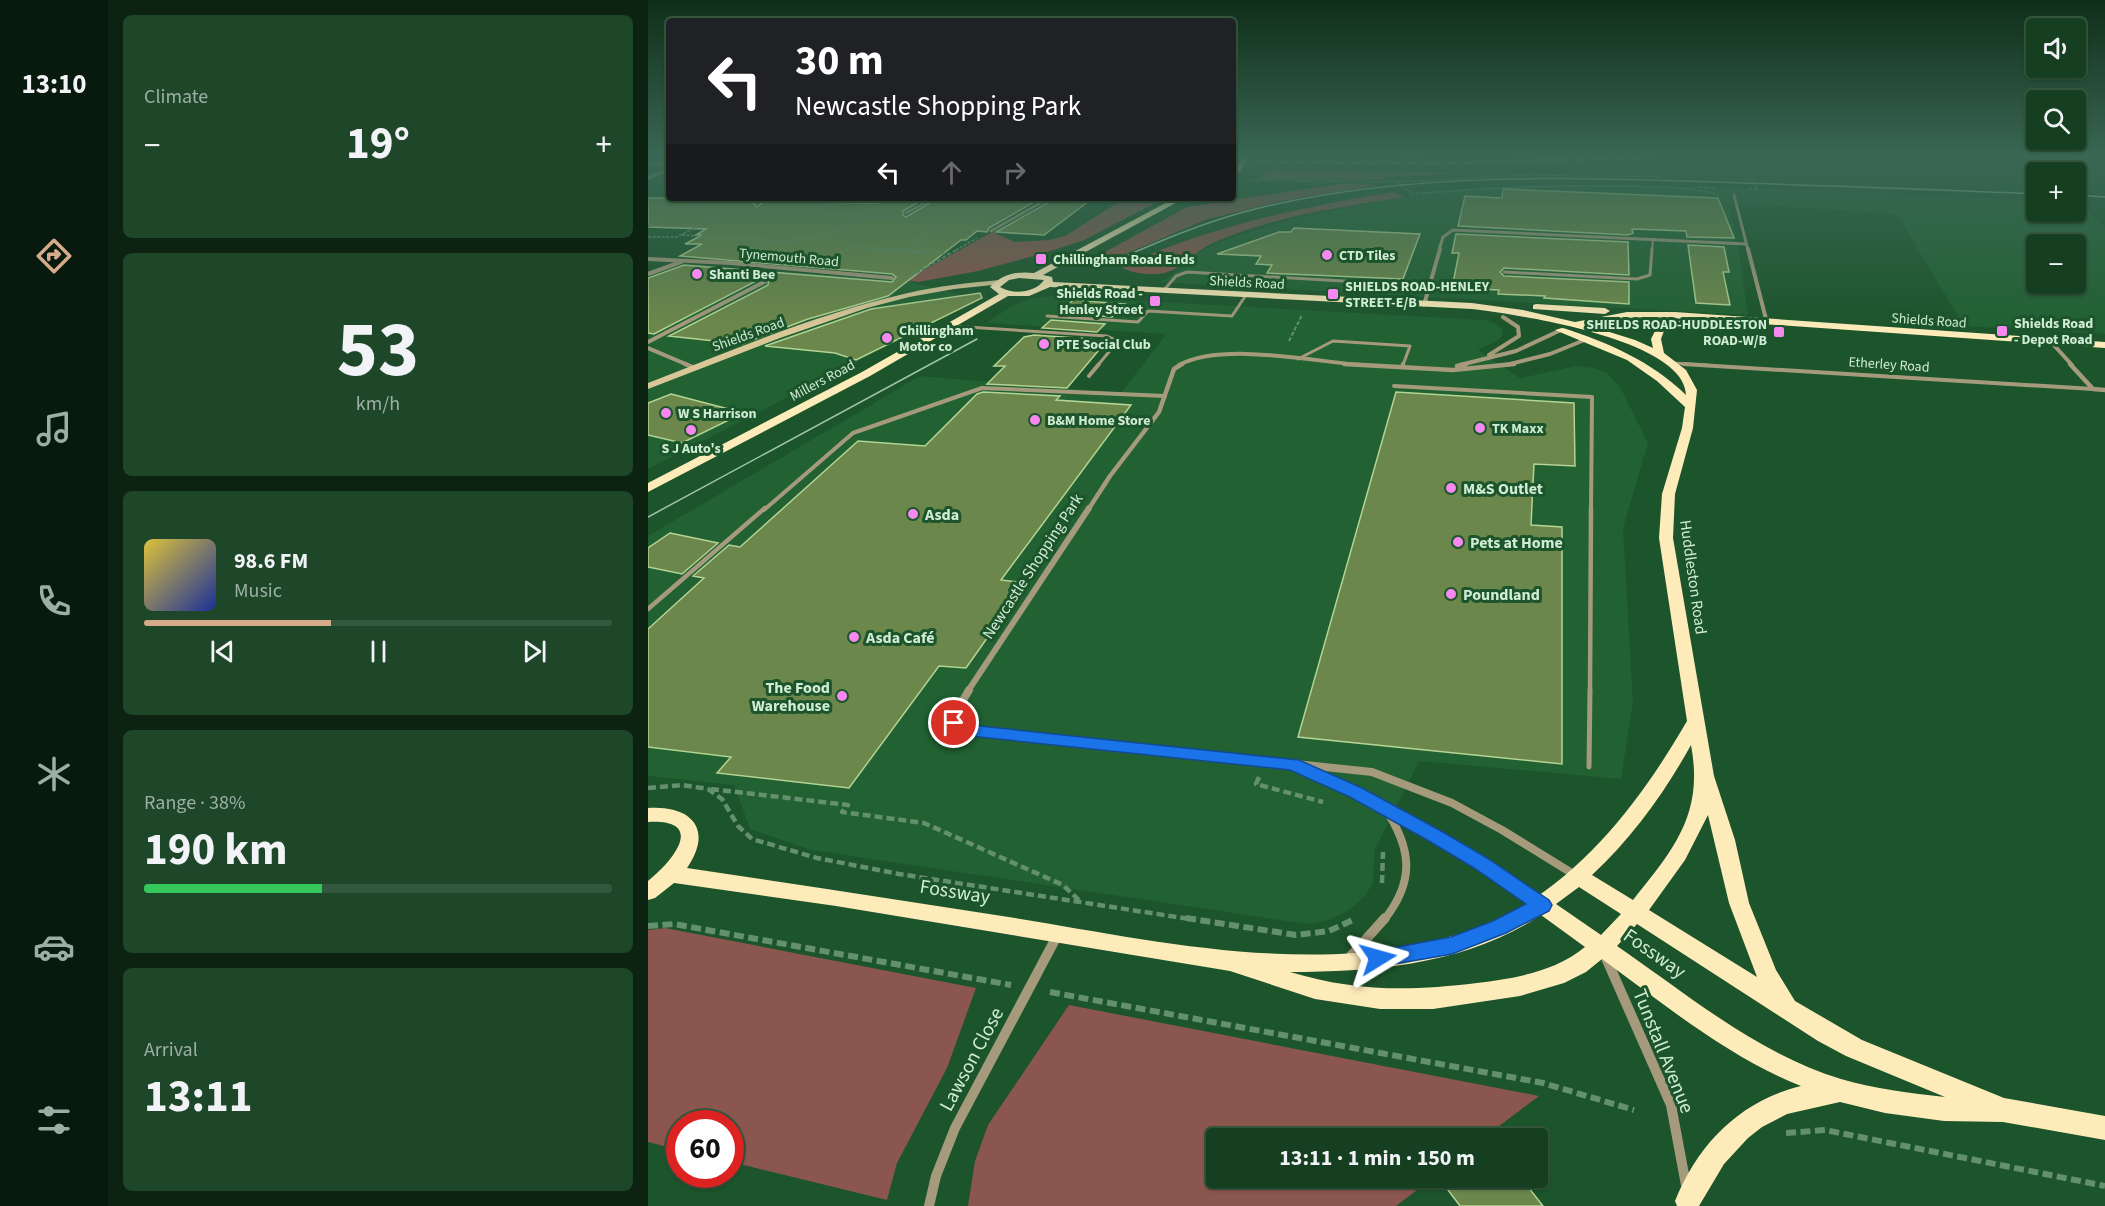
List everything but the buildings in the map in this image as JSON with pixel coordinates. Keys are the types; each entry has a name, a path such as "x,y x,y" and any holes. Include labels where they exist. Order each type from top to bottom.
{"main road":[{"name":"Shields Road","path":"648,386 891,298 940,288 999,282 1015,276 1036,275 1150,214"},
{"path":"1036,275 1048,279 1048,284"},
{"path":"999,282 996,289 1007,293"},
{"name":"Shields Road","path":"1007,293 1030,292 1048,284 1482,307 1576,324 1632,313 1690,315 1752,322 2105,345"},
{"name":"Millers Road","path":"648,488 866,374 1007,293"},
{"name":"Shields Road","path":"1444,305 1561,330 1587,339 1637,322 1752,322"},
{"path":"1482,307 1632,313"},
{"path":"1659,355 1656,339 1660,329 1689,321"},
{"path":"1561,330 1576,324"},
{"name":"Huddleston Road","path":"1576,324 1659,355 1672,363 1690,384 1688,429 1670,487 1666,517 1674,595 1706,775 1698,816 1689,836 1671,865 1634,914 1602,947"},
{"path":"1587,339 1651,369 1690,406"},
{"path":"1578,876 1645,805 1674,762 1696,721"},
{"path":"1706,775 1725,840 1739,903 1767,975 1788,1010"},
{"path":"648,815 667,815 685,824 690,833 691,843 686,855 670,874 648,892"},
{"name":"Fossway","path":"670,874 1058,933 1231,962 1295,964 1394,957 1452,946 1499,927 1542,905 1578,876 1634,914 1788,1010 1854,1048 2003,1110"},
{"path":"1542,905 1602,947"},
{"name":"Fossway","path":"1231,962 1276,980 1321,992 1362,998 1404,1000 1503,990 1556,976 1577,966 1602,947 1749,1048 1789,1070 1840,1089 1885,1101 1944,1109 2003,1110 2105,1128"},
{"path":"1688,1204 1702,1172 1714,1155 1734,1134 1763,1112 1786,1102 1840,1089"}],"street":[{"path":"991,231 1020,214"},
{"path":"1738,214 1767,323"},
{"path":"1424,305 1443,237 1453,230 1745,244"},
{"name":"Tynemouth Road","path":"648,259 731,263 892,278"},
{"path":"648,274 685,261"},
{"path":"648,342 766,281"},
{"path":"1478,361 1511,344 1519,336 1518,327 1503,317"},
{"name":"Newcastle Shopping Park","path":"1444,368 1516,351 1561,330"},
{"name":"Newcastle Shopping Park","path":"1578,876 1489,820 1417,786 1372,772 970,730 960,728 954,723 953,717 1110,476 1159,412 1170,374 1180,364 1224,354 1402,367 1496,366 1539,357 1587,339"},
{"path":"2051,342 2093,389"},
{"path":"648,348 695,368"},
{"name":"Etherley Road","path":"2093,389 2105,390"},
{"name":"Newcastle Shopping Park","path":"1293,764 1384,807 1481,863 1542,905"},
{"path":"1346,962 1380,926 1401,894 1406,872 1405,848 1400,832 1384,807"},
{"name":"Lawson Close","path":"929,1206 936,1176 955,1128 1058,933"},
{"name":"Tunstall Avenue","path":"1602,947 1671,1105 1679,1140 1688,1204"}],"lane":[{"path":"1504,272 1637,279 1650,275 1653,239"},
{"path":"1164,290 1176,276 1187,272 1429,286"},
{"path":"1047,316 1138,322 1148,310 1232,316 1246,295"},
{"path":"951,326 1107,336 1118,342 1089,376"},
{"path":"1298,359 1333,341 1410,346 1402,367"},
{"name":"Etherley Road","path":"1672,363 2093,389"},
{"path":"1394,386 1592,397 1589,767"},
{"path":"648,609 854,433 982,388 1165,396"}],"path":[{"path":"648,226 668,214"},
{"path":"648,237 676,237 724,214"},
{"path":"819,214 898,217"},
{"path":"681,235 777,241 816,238 865,216"},
{"path":"908,251 931,228 922,218 1008,221"},
{"path":"904,279 991,231"},
{"path":"731,263 777,241"},
{"path":"806,269 851,247 950,254"},
{"path":"1281,357 1311,299"},
{"path":"1267,761 1256,783 1332,805"},
{"path":"648,788 682,786 848,805 842,812 924,823 1063,885 1082,903"},
{"path":"706,789 722,800 736,826 745,835 762,843 858,867 1296,935 1329,931 1360,916"},
{"path":"1379,892 1384,869 1380,843"},
{"path":"648,926 674,924 1544,1083 1634,1110"},
{"path":"1779,1136 1804,1130 1825,1130 2105,1186"}],"shaded area":[{"path":"1099,214 1134,214 1082,241 1041,254 978,271 918,282 906,280 992,232 1015,242 1049,240 1065,236"},
{"path":"1174,214 1228,214 1205,220 1102,264 1085,263"},
{"path":"1278,214 1307,214 1261,225 1215,242 1168,272 1147,274 1121,267 1187,240"},
{"path":"1313,214 1731,214 1737,239 1748,315 1161,282 1194,256 1216,243"},
{"path":"1897,214 2026,214 2026,222 2086,222 2086,214 2091,214 2105,228 2105,334 1964,326"},
{"path":"685,265 902,280 979,299 648,469 648,279"},
{"path":"1051,296 1484,320 1495,323 1501,328 1503,334 1500,339 1478,350 1520,378 1576,366 1594,368 1607,373 1620,387 1648,443 1623,528 1633,703 1621,779 1419,761 1375,849 1373,882 1366,895 1348,911 1328,920 1307,924 811,850 750,829 734,785 648,776 648,536 920,376 1121,393 1166,334 986,323 1012,306 1031,298"},
{"path":"665,928 976,988 947,1068 897,1163 887,1200 744,1165 744,1110 666,1110 666,1147 648,1142 648,930"},
{"path":"1069,1005 1539,1096 1496,1128 1206,1128 1206,1188 1420,1188 1396,1206 968,1206 975,1161 988,1125"}],"tram line":[{"path":"1103,266 1160,241 1235,214"},
{"path":"648,517 977,339"}],"place":[{"name":"CTD Tiles","path":"1327,255"},
{"name":"Chillingham Road Ends","path":"1041,259"},
{"name":"Shanti Bee","path":"697,274"},
{"name":"SHIELDS ROAD-HENLEY STREET-E/B","path":"1333,294"},
{"name":"Shields Road - Henley Street","path":"1155,301"},
{"name":"Shields Road - Depot Road","path":"2002,331"},
{"name":"SHIELDS ROAD-HUDDLESTON ROAD-W/B","path":"1779,332"},
{"name":"Chillingham Motor co","path":"887,338"},
{"name":"PTE Social Club","path":"1044,344"},
{"name":"W S Harrison","path":"666,413"},
{"name":"B&M Home Store","path":"1035,420"},
{"name":"TK Maxx","path":"1480,428"},
{"name":"S J Auto's","path":"691,430"},
{"name":"M&S Outlet","path":"1451,488"},
{"name":"Asda","path":"913,514"},
{"name":"Pets at Home","path":"1458,542"},
{"name":"Poundland","path":"1451,594"},
{"name":"Asda Café","path":"854,637"},
{"name":"The Food Warehouse","path":"842,696"}],"route":[{"path":"954,723 960,728 970,730 1293,764 1384,807 1481,863 1542,905 1478,937 1452,946 1378,958"}]}
